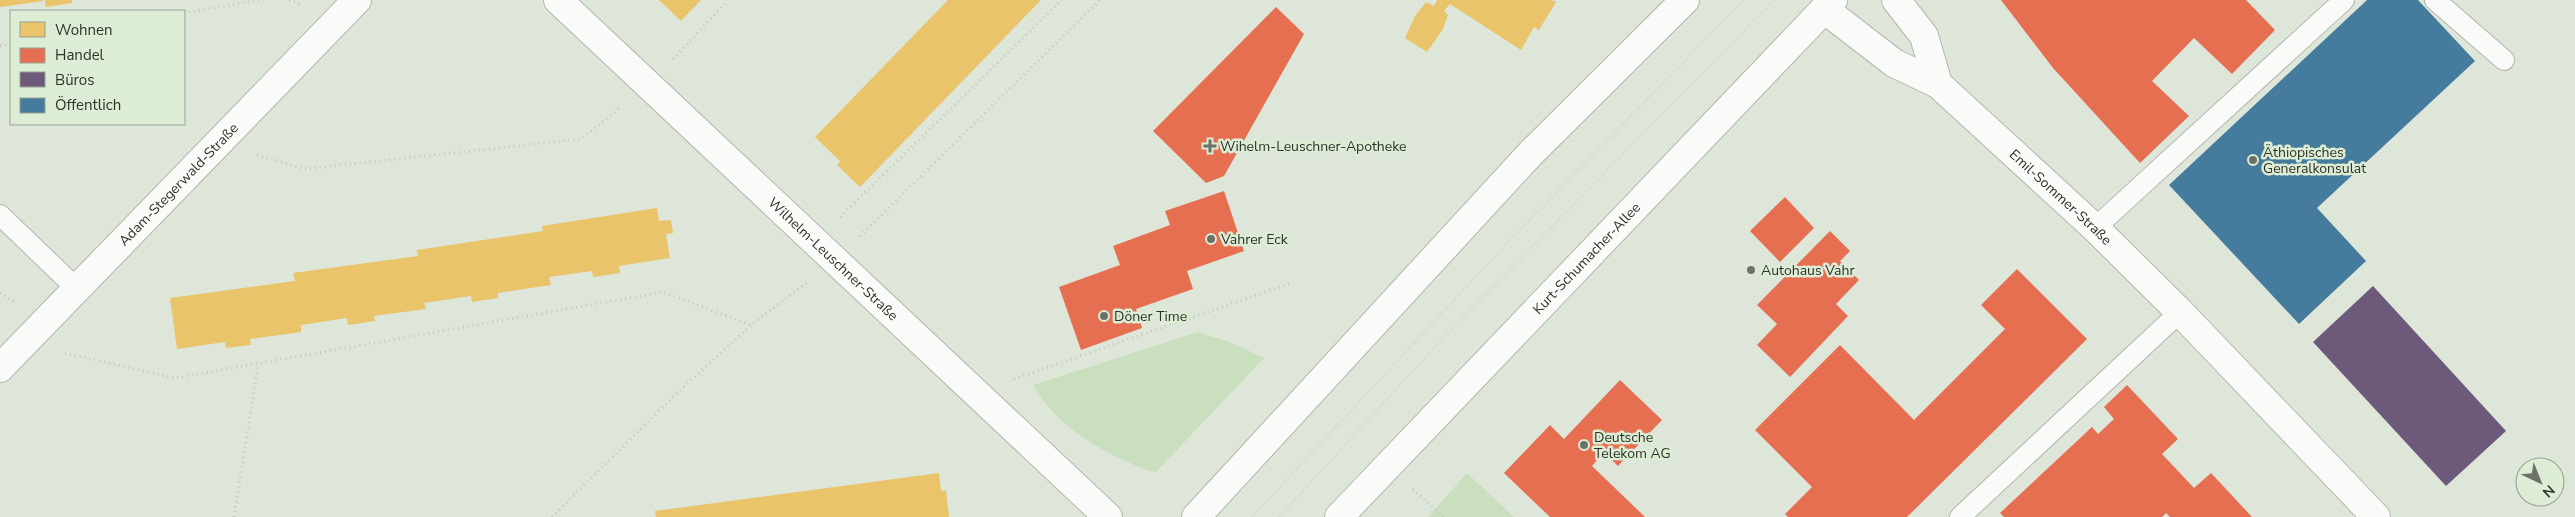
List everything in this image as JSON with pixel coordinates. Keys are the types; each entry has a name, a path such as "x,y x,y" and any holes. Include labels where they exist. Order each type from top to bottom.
{"street":[{"name":"Adam-Stegerwald-Straße","path":"0,368 357,0"},
{"name":"Wilhelm-Leuschner-Straße","path":"558,0 1108,517"},
{"path":"1196,517 1531,153 1685,0"},
{"path":"1896,0 1924,36 1938,84"},
{"name":"Emil-Sommer-Straße","path":"1828,5 1894,63 1938,84 2096,228 2180,312 2376,517"},
{"name":"Kurt-Schumacher-Allee","path":"1339,517 1828,5"}],"lane":[{"path":"2096,228 2344,0"},
{"path":"2435,0 2504,60"},
{"path":"0,215 77,289"},
{"path":"1960,517 2180,312"}],"path":[{"path":"185,14 259,0"},
{"path":"218,144 305,169 581,139 648,85 728,0"},
{"path":"814,242 1062,0"},
{"path":"552,517 673,397 751,325 835,261 1100,0"},
{"path":"976,393 1291,283"},
{"path":"24,344 175,378 258,365 663,292 751,325"},
{"path":"234,517 258,365"}],"green space":[{"path":"1198,332 1232,343 1264,358 1155,473 1120,459 1086,440 1056,415 1043,401 1033,385"},
{"path":"1467,473 1514,517 1428,517"}],"building: Wohnen":[{"path":"0,0 43,0 43,1 0,7"},
{"path":"45,0 72,0 72,3 46,7"},
{"path":"659,0 701,0 681,21"},
{"path":"948,0 1041,0 860,187 837,165 840,161 815,137"},
{"path":"1437,0 1551,0 1556,2 1539,30 1534,27 1521,50 1450,4 1444,11 1448,15 1443,29 1427,52 1405,38 1415,16 1426,2 1434,6"},
{"path":"657,208 659,221 671,220 673,233 666,234 670,258 619,266 620,273 593,277 592,271 549,277 551,285 498,293 498,298 472,302 471,296 424,303 426,309 374,316 375,321 348,325 347,318 301,325 301,332 250,339 251,345 226,348 225,342 177,349 170,298 295,281 293,273 418,256 417,250 543,231 542,226"},
{"path":"939,473 941,491 946,490 949,517 656,517 655,511"}],"building: Handel":[{"path":"2001,0 2246,0 2275,30 2232,74 2194,38 2152,81 2189,116 2140,163 2053,68"},
{"path":"1276,7 1304,34 1224,176 1206,183 1153,131"},
{"path":"1224,191 1244,251 1187,271 1193,289 1136,309 1142,328 1081,350 1059,287 1120,265 1113,246 1170,225 1165,211"},
{"path":"1785,197 1814,228 1780,262 1750,231"},
{"path":"1830,231 1850,251 1840,261 1859,280 1836,304 1848,316 1790,377 1757,345 1777,324 1757,305"},
{"path":"2017,269 2087,339 1907,517 1788,517 1785,514 1812,487 1755,430 1840,345 1914,420 2005,329 1981,305"},
{"name":"Deutsche Telekom AG","path":"1620,380 1662,420 1618,466 1604,452 1592,466 1645,517 1550,517 1504,473 1550,425 1564,439"},
{"path":"2127,385 2178,439 2162,454 2194,488 2211,473 2252,517 2170,517 2166,513 2162,517 2004,517 2000,513 2092,427 2098,434 2114,419 2104,407"}],"building: Büros":[{"path":"2373,286 2506,431 2446,486 2313,342"}],"building: Öffentlich":[{"path":"2367,0 2418,0 2475,61 2317,208 2366,261 2299,324 2169,185"}],"tram line":[{"path":"1252,517 1510,240 1744,0"},
{"path":"1279,517 1444,337 1774,0"}],"place":[{"name":"Wihelm-Leuschner-Apotheke","path":"1210,146"},
{"name":"Äthiopisches Generalkonsulat","path":"2253,160"},
{"name":"Vahrer Eck","path":"1211,239"},
{"name":"Autohaus Vahr","path":"1751,270"},
{"name":"Döner Time","path":"1104,316"},
{"name":"Deutsche Telekom AG","path":"1584,445"}]}
